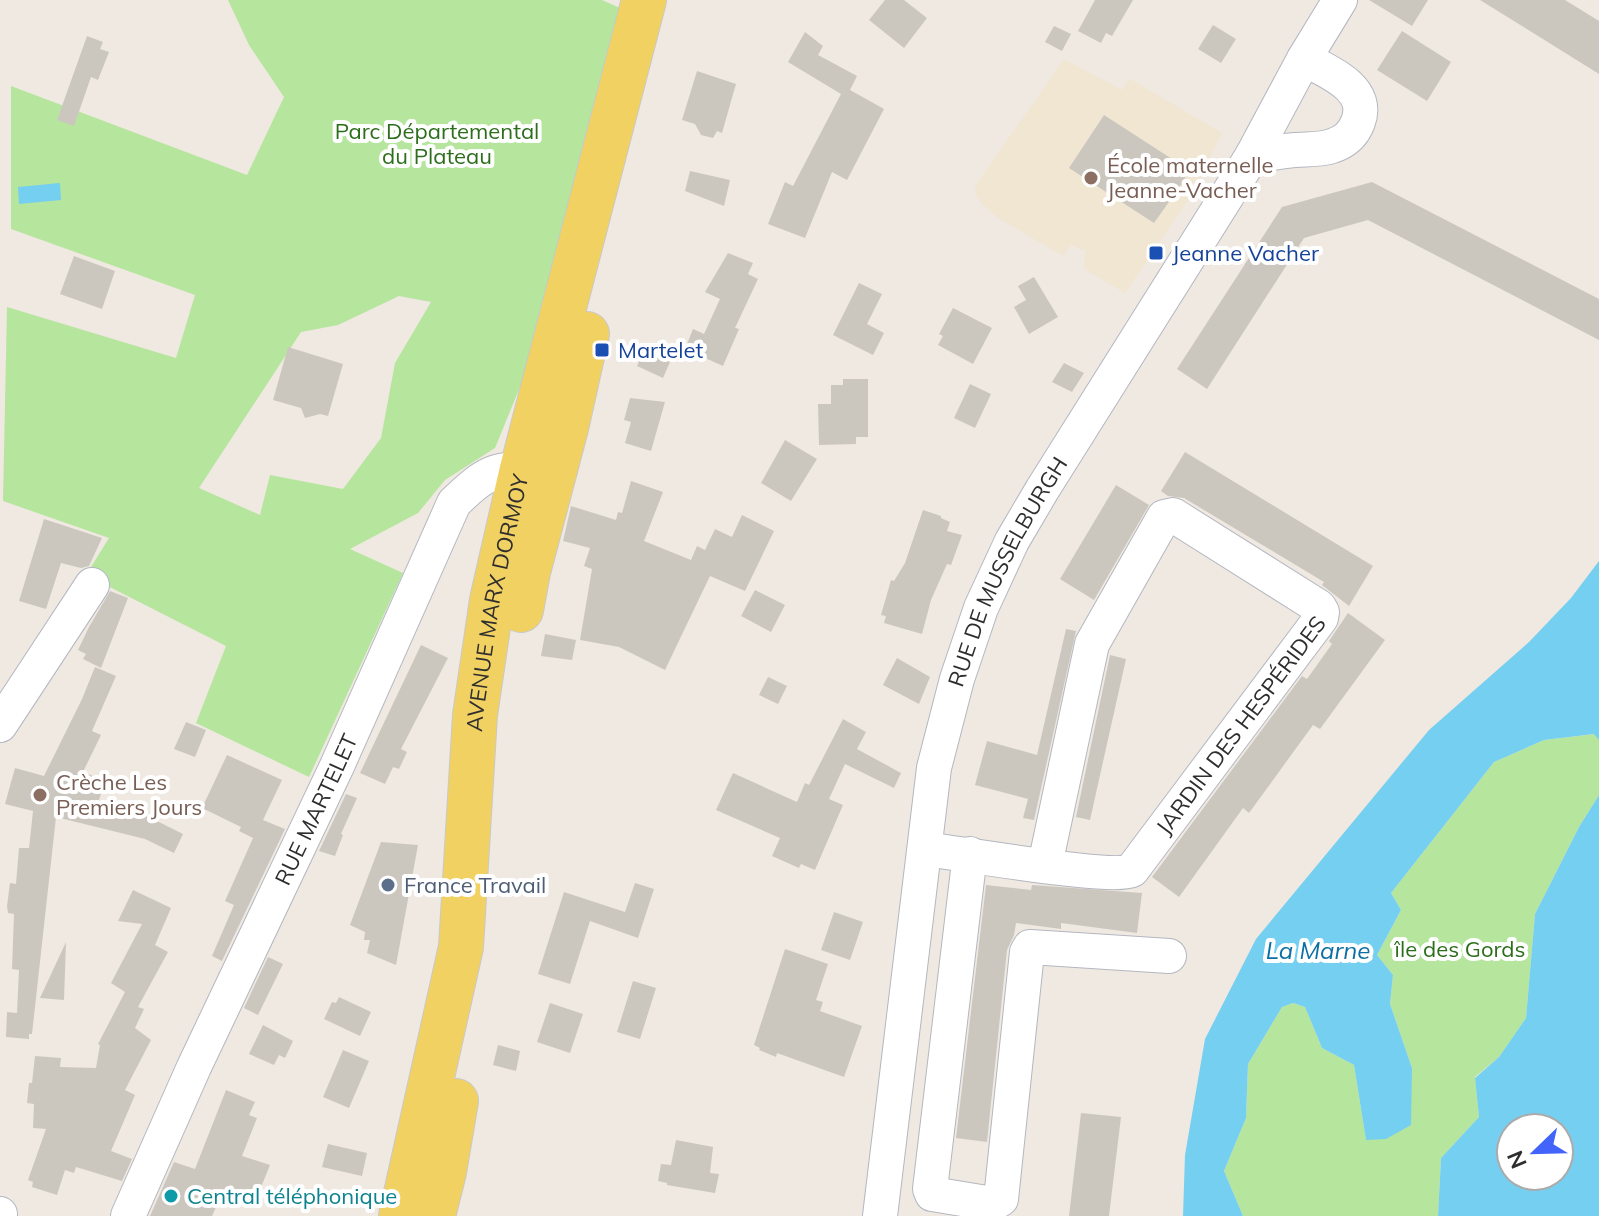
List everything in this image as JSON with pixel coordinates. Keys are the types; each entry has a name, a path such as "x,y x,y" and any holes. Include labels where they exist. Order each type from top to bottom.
{"main road":[{"name":"AVENUE MARX DORMOY","path":"433,1216 490,947 504,713 528,572 538,470 644,0"},
{"name":"AVENUE MARX DORMOY","path":"401,1216 461,947 478,687 492,600 538,470 616,198 667,0"}],"street":[{"name":"RUE DE MUSSELBURGH","path":"880,1216 934,768 957,679 981,608 1012,541 1252,156 1340,0"},
{"path":"1252,156 1329,148 1343,142 1354,132 1360,115 1357,98 1348,84 1304,59"},
{"name":"RUE MARTELET","path":"128,1216 194,1067 342,756 454,503 479,478 506,468 538,470"},
{"name":"JARDIN DES HESPÉRIDES","path":"925,849 970,854 1045,865 1120,874 1132,870 1321,618 1319,607 1173,515 1164,517 1092,644 1045,865"},
{"path":"0,725 92,585"},
{"path":"970,854 931,1177 930,1189 938,1196 993,1204 1001,1199 1027,952 1030,947 1169,956"},
{"path":"886,1169 931,1177"}],"shaded area":[{"name":"École maternelle Jeanne-Vacher","path":"1064,59 1122,90 1130,79 1222,133 1192,194 1125,293 1084,269 1085,251 1071,245 1063,256 998,218 980,202 975,193 976,185"}],"green space":[{"name":"Parc Départemental du Plateau","path":"228,0 602,0 620,8 533,355 495,448 445,480 418,513 350,549 403,573 309,777 196,723 226,646 86,575 109,538 3,501 7,307 176,358 195,295 11,229 11,86 247,175 284,97 249,45","holes":["399,296 431,302 395,363 381,438 343,489 270,475 260,515 199,488 301,332 338,325"]},
{"name":"île des Gords","path":"1595,734 1599,740 1599,795 1579,827 1535,914 1526,1018 1499,1057 1475,1077 1479,1117 1441,1158 1438,1216 1243,1216 1224,1171 1246,1118 1248,1064 1282,1007 1293,1003 1305,1007 1322,1048 1354,1065 1366,1140 1412,1068 1390,1004 1393,975 1377,955 1401,910 1391,893 1494,762 1544,740"}],"water":[{"path":"60,183 61,200 19,204 18,187"},
{"name":"La Marne","path":"1599,561 1599,740 1594,734 1544,740 1494,762 1391,893 1401,910 1377,955 1393,975 1390,1004 1412,1068 1411,1125 1386,1139 1366,1140 1354,1065 1322,1048 1305,1007 1293,1003 1282,1007 1248,1064 1246,1118 1224,1171 1243,1216 1183,1216 1185,1155 1205,1039 1256,939 1429,730 1529,642 1571,598"},
{"path":"1599,795 1599,1216 1438,1216 1441,1158 1479,1117 1475,1078 1499,1057 1526,1018 1535,914 1579,827"}],"building":[{"path":"885,0 904,0 927,18 904,48 869,20"},
{"path":"1095,0 1133,0 1112,36 1106,33 1101,43 1078,31"},
{"path":"1369,0 1428,0 1412,26"},
{"path":"1480,0 1565,0 1599,21 1599,74"},
{"path":"1213,25 1236,39 1221,63 1198,49"},
{"path":"1054,26 1071,34 1062,51 1045,42"},
{"path":"1402,31 1451,62 1427,101 1377,70"},
{"path":"805,32 823,46 818,55 857,76 850,90 884,109 847,180 832,172 805,238 768,224 785,182 793,186 841,94 788,62"},
{"path":"87,36 103,42 100,49 109,52 98,80 91,77 74,126 57,120"},
{"path":"697,71 736,84 722,133 717,131 713,138 701,135 695,124 682,120"},
{"path":"1104,115 1189,170 1154,223 1069,168"},
{"path":"690,171 730,180 724,206 685,191"},
{"path":"1372,182 1599,299 1599,340 1368,220 1304,238 1207,389 1177,369 1282,207"},
{"path":"728,253 753,263 748,274 758,279 735,328 739,329 723,366 685,349 693,329 704,334 720,299 705,292"},
{"path":"74,256 115,271 102,309 60,294"},
{"path":"1034,277 1058,317 1029,334 1014,307 1026,300 1018,286"},
{"path":"859,283 882,294 867,324 884,333 873,355 833,335"},
{"path":"953,308 992,328 973,364 938,345 943,336 939,334"},
{"path":"647,344 673,355 663,378 637,366"},
{"path":"288,347 343,364 328,416 320,414 305,418 301,408 273,400"},
{"path":"1064,363 1084,373 1072,392 1052,382"},
{"path":"843,379 868,379 868,437 856,437 856,444 819,445 818,404 831,404 831,385 843,385"},
{"path":"970,384 991,394 975,428 954,418"},
{"path":"630,398 665,402 651,451 625,443 631,422 624,420"},
{"path":"785,440 817,459 791,501 761,483"},
{"path":"1185,452 1373,566 1349,606 1322,585 1324,582 1184,498 1168,496 1161,491"},
{"path":"631,481 663,492 644,541 691,560 697,546 705,550 715,529 732,537 742,515 774,531 745,591 710,576 665,670 619,647 580,640 592,569 584,566 590,548 563,541 571,506 616,520 618,512 622,513"},
{"path":"1116,485 1149,505 1094,600 1060,579"},
{"path":"923,510 950,522 947,531 962,535 951,565 947,564 931,600 922,634 884,623 886,616 881,615 891,580 894,581 905,563"},
{"path":"44,519 102,538 89,566 81,568 61,563 46,609 19,601"},
{"path":"755,590 785,605 771,632 741,616"},
{"path":"110,591 128,598 101,668 83,659 86,654 78,650"},
{"path":"1348,613 1385,640 1320,729 1313,725 1249,813 1243,808 1179,897 1152,877 1302,676 1307,679 1332,644 1329,641"},
{"path":"1066,629 1076,631 1034,820 1023,818 1028,799 975,785 987,741 1037,755"},
{"path":"545,634 576,640 572,660 541,656"},
{"path":"421,645 448,658 401,749 407,752 399,769 393,767 385,784 360,773"},
{"path":"1110,655 1126,659 1090,820 1076,817"},
{"path":"897,658 930,677 919,704 883,685"},
{"path":"95,667 116,676 92,731 101,735 83,772 105,781 99,800 147,816 183,834 174,853 145,839 56,817 32,1034 29,1034 29,1039 6,1037 7,1012 17,1013 19,970 12,969 14,914 8,913 7,906 10,883 16,884 19,848 29,848 33,811 5,804 15,768 44,776"},
{"path":"768,677 787,686 778,704 759,695"},
{"path":"843,719 866,732 857,749 901,773 894,788 845,764 829,799 843,805 815,870 801,864 799,868 772,856 780,838 716,810 733,773 797,802"},
{"path":"186,722 206,730 195,757 174,749"},
{"path":"227,755 282,780 263,820 285,829 222,961 212,956 234,905 225,901 253,838 239,831 241,827 202,808"},
{"path":"346,794 357,798 335,856 319,851"},
{"name":"France Travail","path":"381,842 418,845 396,965 367,953 370,940 364,940 365,932 350,925"},
{"path":"635,883 654,889 638,938 590,921 570,984 538,974 564,892 625,912"},
{"path":"986,885 1031,890 1032,885 1142,893 1137,933 1061,923 1061,929 1016,923 1007,950 987,1142 956,1138"},
{"path":"133,890 171,908 155,945 168,952 138,1007 144,1009 135,1028 151,1040 125,1090 135,1095 111,1151 132,1159 122,1181 76,1167 74,1173 65,1170 57,1195 32,1187 33,1182 28,1180 46,1129 33,1128 34,1104 27,1103 35,1056 61,1058 60,1067 96,1068 98,1044 125,992 111,983 142,924 118,921"},
{"path":"834,912 863,922 850,960 821,950"},
{"path":"66,942 64,1000 40,998"},
{"path":"785,949 828,964 816,1000 823,1002 820,1011 862,1026 844,1077 777,1053 776,1057 754,1045"},
{"path":"268,957 283,964 258,1015 244,1008"},
{"path":"633,981 656,988 640,1039 617,1032"},
{"path":"339,997 371,1012 360,1036 324,1019 332,1002 336,1003"},
{"path":"550,1003 583,1014 570,1053 537,1042"},
{"path":"263,1025 293,1041 285,1058 279,1055 274,1065 249,1054"},
{"path":"498,1045 520,1051 516,1071 493,1065"},
{"path":"343,1050 369,1061 349,1108 323,1097"},
{"path":"226,1090 255,1102 249,1115 257,1118 242,1156 270,1165 253,1207 221,1196 212,1216 150,1216 174,1162 195,1169"},
{"path":"1081,1113 1121,1117 1109,1216 1069,1216"},
{"path":"676,1140 713,1147 710,1173 719,1174 715,1193 658,1181 661,1164 671,1165"},
{"path":"328,1144 367,1153 362,1176 322,1167"}],"place":[{"name":"École maternelle Jeanne-Vacher","path":"1091,178"},
{"name":"Jeanne Vacher","path":"1156,253"},
{"name":"Martelet","path":"602,350"},
{"name":"Crèche Les Premiers Jours","path":"40,795"},
{"name":"France Travail","path":"388,885"},
{"name":"Central téléphonique","path":"171,1196"}]}
